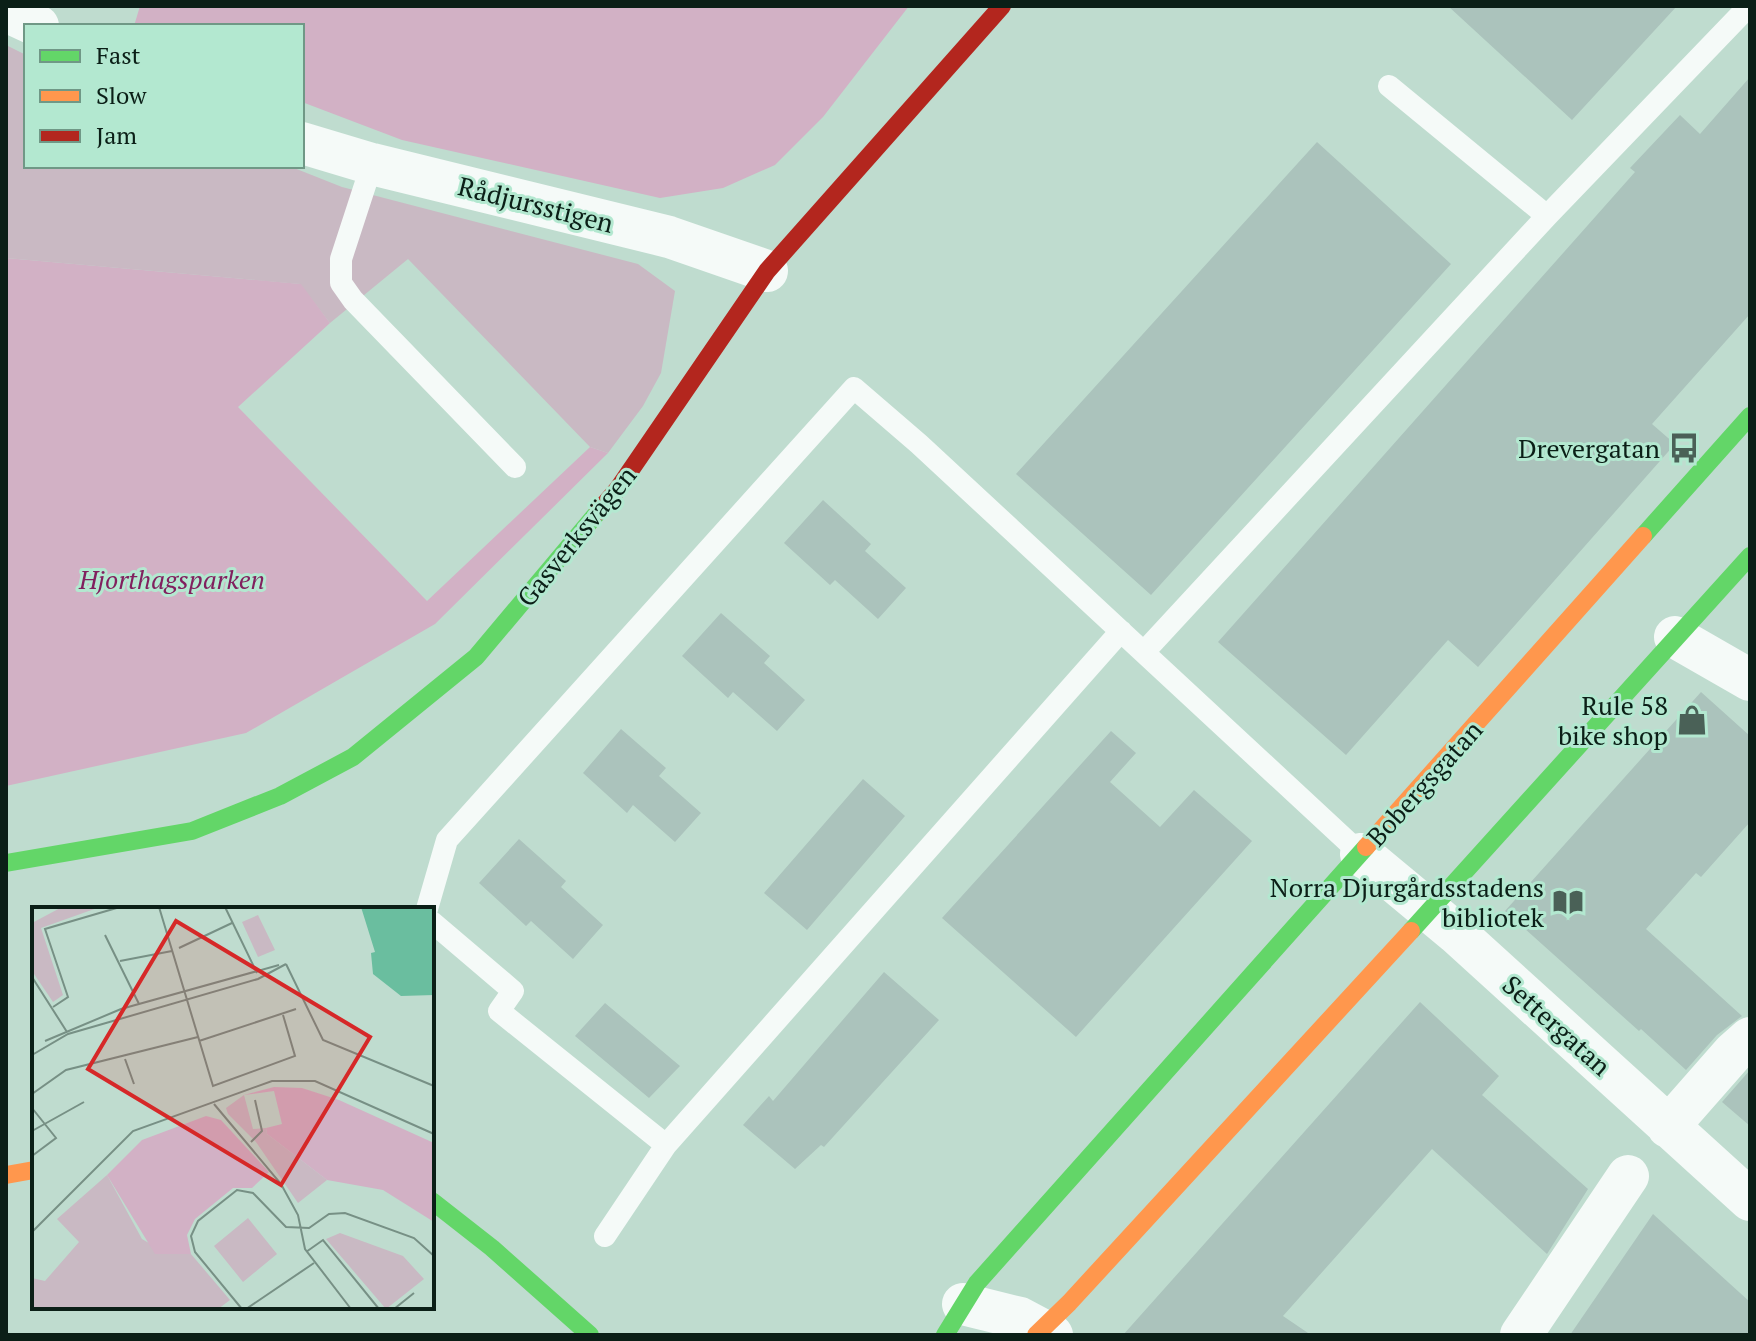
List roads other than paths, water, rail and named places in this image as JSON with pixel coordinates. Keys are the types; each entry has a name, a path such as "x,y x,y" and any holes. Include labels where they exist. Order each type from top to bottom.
{"street":[{"name":"Gasverksvägen","path":"6,863 192,831 280,796 353,757 476,657 617,490 767,271 1002,6"},
{"path":"6,11 34,24"},
{"name":"Rådjursstigen","path":"304,144 372,164 669,237 767,271"},
{"name":"Bobergsgatan","path":"954,1319 996,1261 1750,416"},
{"path":"954,1319 1020,1318 1043,1333 1750,556"},
{"path":"1675,637 1750,680"},
{"name":"Settergatan","path":"1361,854 1430,911 1750,1200"},
{"path":"1668,1127 1750,1038"},
{"path":"6,1175 32,1170"},
{"path":"1521,1335 1628,1176"},
{"path":"434,1203 492,1248 590,1335"}],"lane":[{"path":"1144,652 1547,216 1749,6"},
{"path":"1389,86 1547,216"},
{"path":"372,164 341,259 341,283 353,300 515,467"},
{"path":"428,907 447,840 854,388 919,444 1361,854"},
{"path":"605,1236 666,1145 1121,631"},
{"path":"434,924 513,991 499,1011 666,1145"}],"place":[{"name":"Drevergatan","path":"1684,448"},
{"name":"Rule 58 bike shop","path":"1692,720"},
{"name":"Norra Djurgårdsstadens bibliotek","path":"1568,902"}],"park label":[{"name":"Hjorthagsparken","path":"172,579"}]}
